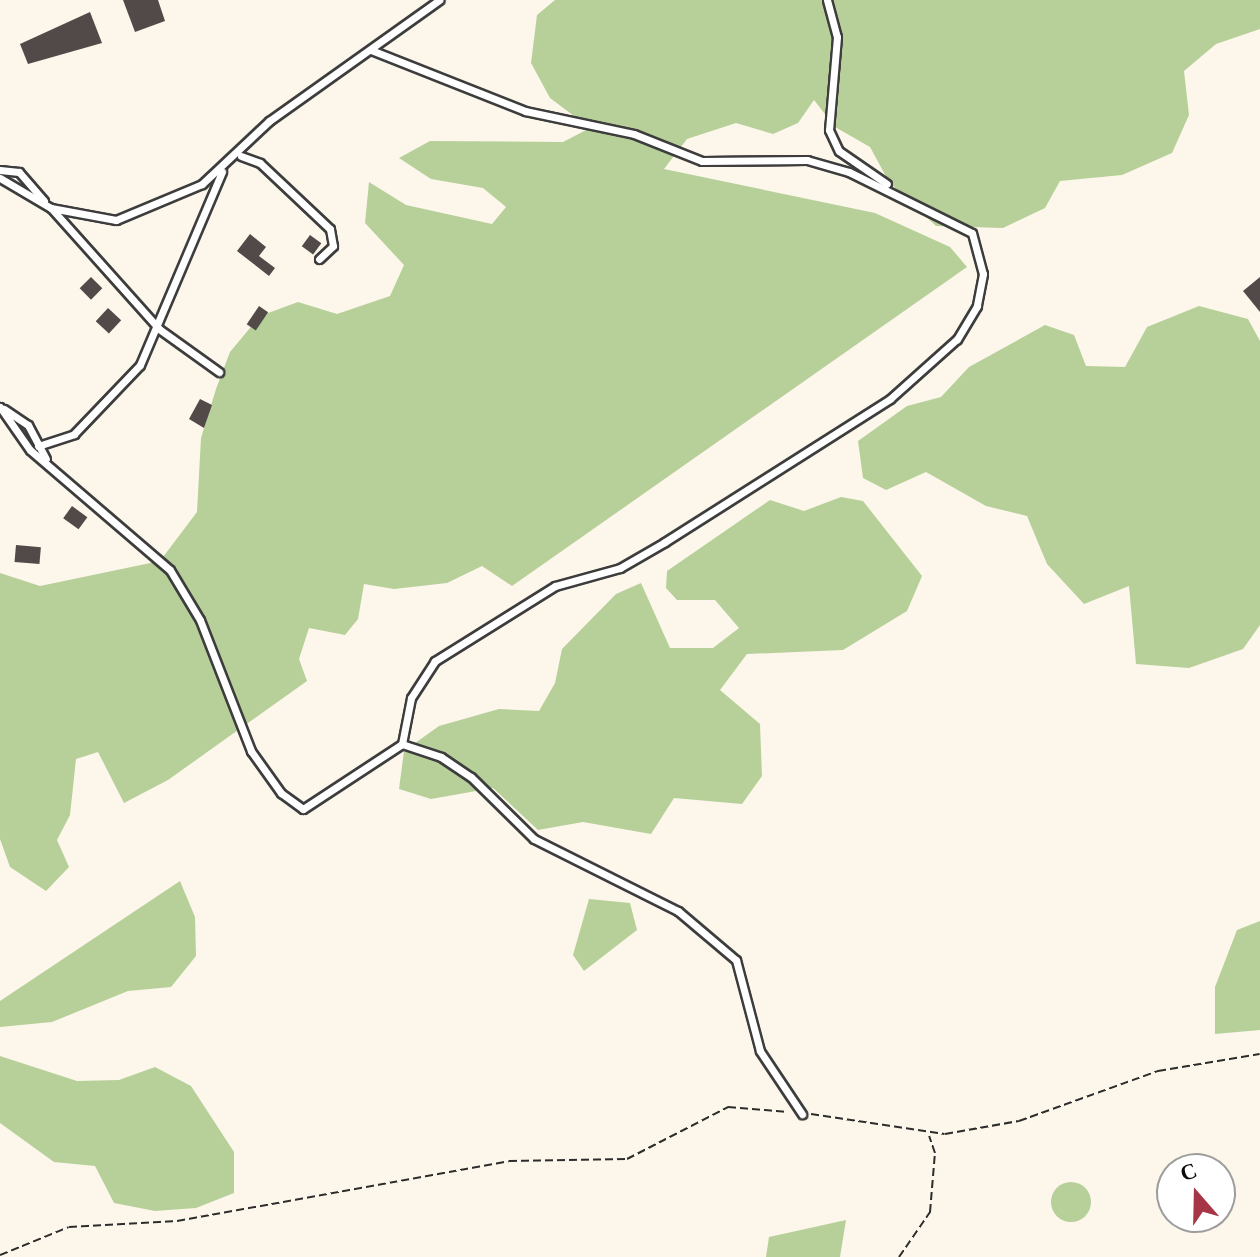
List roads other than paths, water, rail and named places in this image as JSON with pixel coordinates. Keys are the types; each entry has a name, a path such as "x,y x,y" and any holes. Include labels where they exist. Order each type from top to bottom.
{"lane":[{"path":"0,178 49,207 116,220 222,172 241,156 269,121 439,0"},
{"path":"827,0 837,37 829,130 839,151 895,192"},
{"path":"1,408 49,464 170,570 200,620 251,751 281,793 303,809 402,744 411,698 435,661 555,586 620,568 718,510 890,399 957,339 977,306 981,252 972,233 895,192 807,160 702,161 634,134 525,111 371,50"},
{"path":"241,156 260,163 335,236 319,259"},
{"path":"0,170 19,172 157,327 219,372"},
{"path":"38,446 88,422 140,365 222,172"},
{"path":"1,408 28,425 49,464"},
{"path":"402,744 471,777 534,839 678,911 736,960 760,1051 802,1114"}]}
